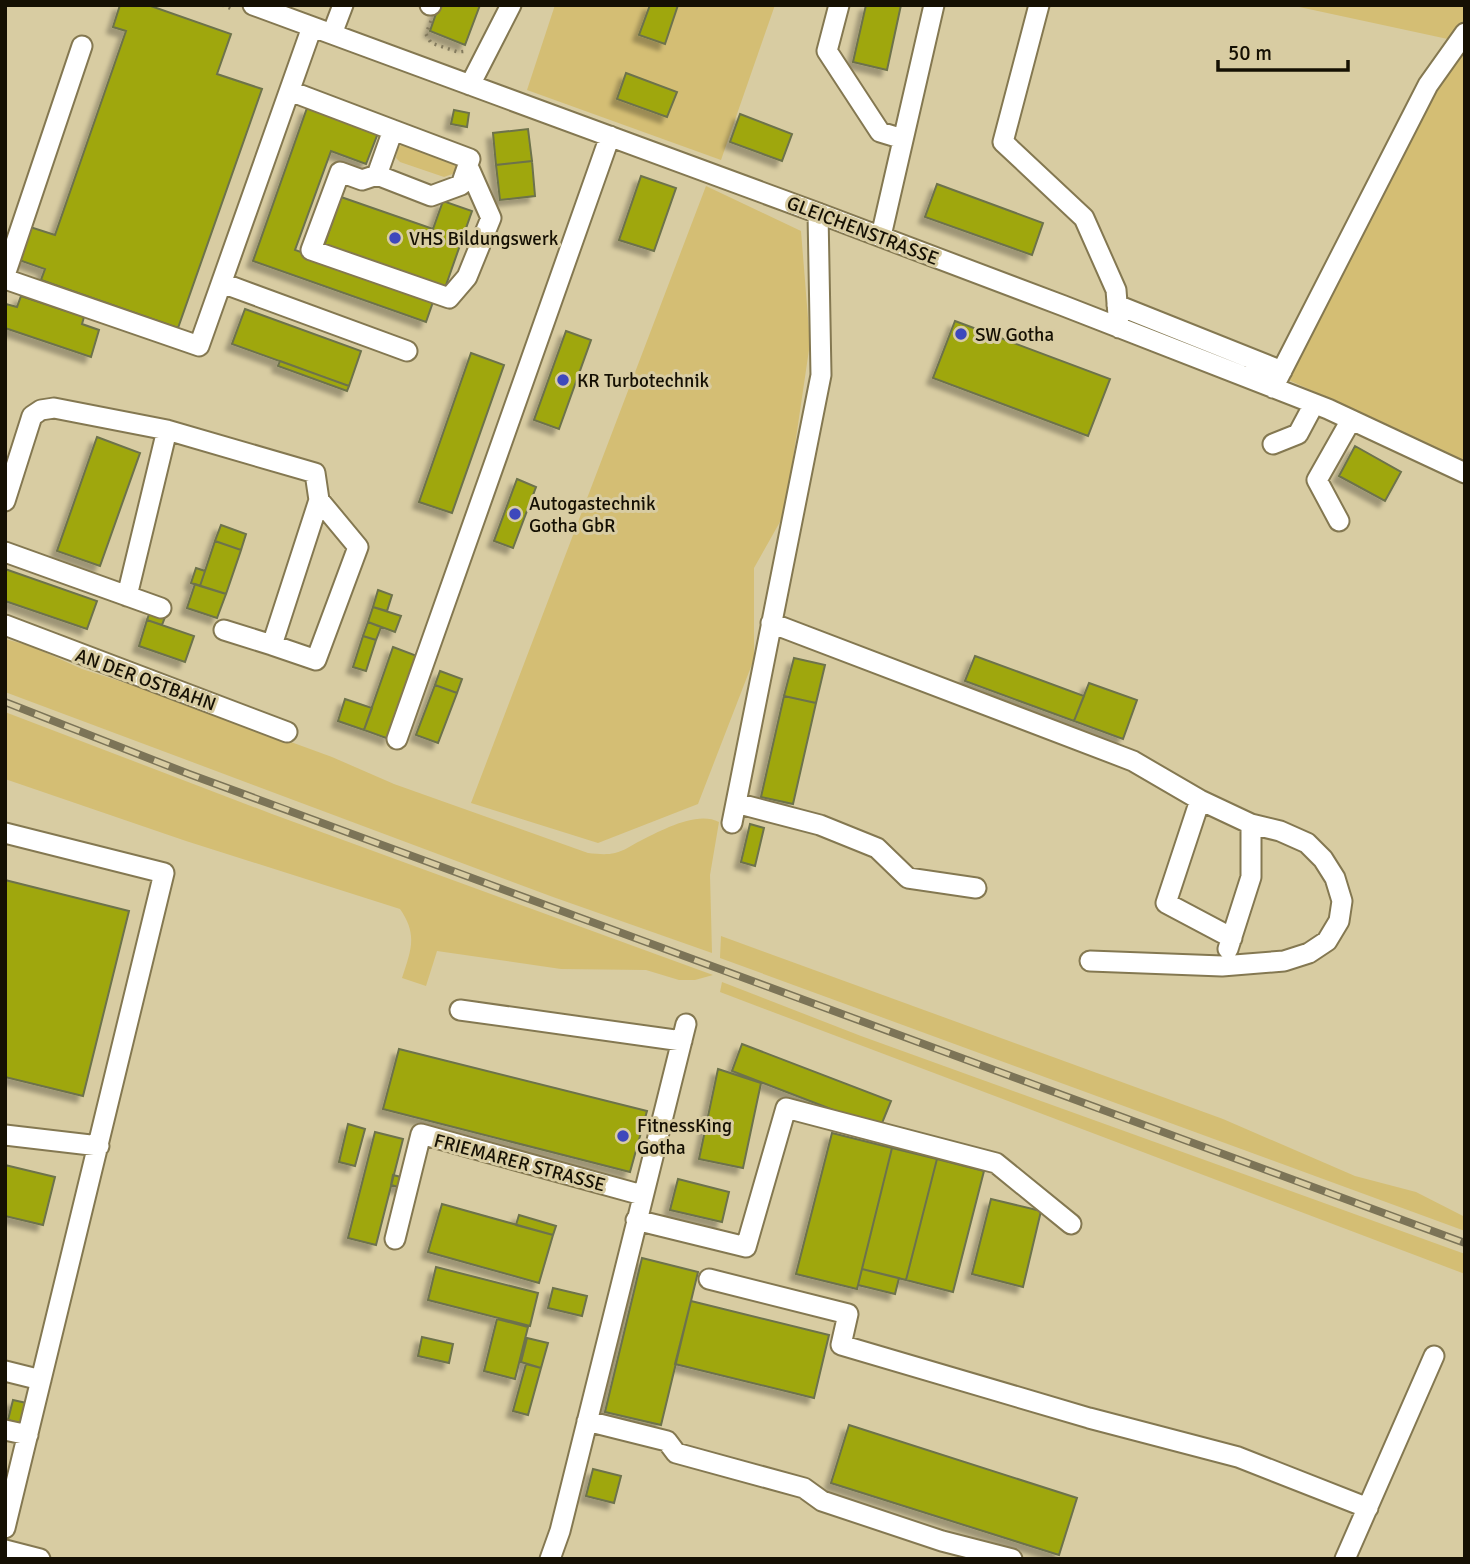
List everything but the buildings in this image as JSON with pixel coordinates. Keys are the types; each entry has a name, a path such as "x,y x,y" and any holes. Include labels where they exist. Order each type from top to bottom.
{"street":[{"name":"GLEICHENSTRASSE","path":"253,5 881,236 1119,327 1277,379 1314,404 1465,473"},
{"path":"332,34 343,5"},
{"path":"470,85 511,5"},
{"path":"839,5 827,51 880,132 903,139"},
{"path":"881,236 934,5"},
{"path":"1039,5 1003,142 1084,218 1116,289 1119,327"},
{"path":"82,46 5,277 199,346 312,27"},
{"path":"1117,304 1277,379 1429,85 1465,33"},
{"path":"290,91 470,159 461,185 431,196 376,175 362,180 340,172 311,250 449,298 467,277 491,218 468,166"},
{"path":"376,175 393,130"},
{"path":"397,739 610,136"},
{"path":"732,823 821,374 818,213"},
{"path":"222,283 407,351"},
{"path":"1273,444 1298,433 1314,404"},
{"path":"5,501 33,416 41,410 54,408 167,430 315,473 319,500 272,645"},
{"path":"1339,521 1317,480 1351,420"},
{"path":"127,596 167,430"},
{"path":"224,630 316,660 358,547 319,500"},
{"path":"5,552 161,608"},
{"path":"771,623 1133,761 1200,800 1251,824 1280,831 1307,843 1323,859 1335,878 1342,901 1339,921 1328,941 1309,953 1284,961 1222,966 1090,961"},
{"name":"AN DER OSTBAHN","path":"5,625 287,732"},
{"path":"1200,800 1166,903 1231,938"},
{"path":"736,803 820,825 877,848 908,878 976,888"},
{"path":"1222,966 1251,877 1251,824"},
{"path":"5,833 164,873 5,1528"},
{"path":"460,1010 684,1032 560,1531 550,1559"},
{"path":"636,1220 746,1247 786,1108 996,1163 1071,1224"},
{"path":"5,1135 99,1146"},
{"name":"FRIEMARER STRASSE","path":"395,1239 421,1135 642,1195"},
{"path":"709,1279 849,1314 841,1345 1089,1418 1238,1457 1368,1508"},
{"path":"1345,1559 1434,1356"},
{"path":"5,1371 41,1380"},
{"path":"587,1422 667,1441 676,1453 804,1488 822,1501 942,1541 1012,1559"},
{"path":"5,1430 28,1435"},
{"path":"559,1559 560,1531"},
{"path":"5,1550 40,1559"}],"path":[{"path":"430,5 436,7 426,34 431,43 458,52 488,49"}],"shaded area":[{"path":"555,5 775,5 721,160 527,90"},
{"path":"1290,5 1465,5 1465,461 1280,376 1457,41"},
{"path":"401,145 453,161 457,166 455,173 444,177 400,162 396,158"},
{"path":"706,186 801,231 810,343 785,513 754,568 754,659 698,804 598,843 471,803"},
{"path":"5,639 31,646 82,669 160,694 332,757 394,784 588,853 618,852 668,827 690,820 700,818 719,822 710,875 712,953 553,897 5,692"},
{"path":"5,712 272,814 713,975 695,980 679,980 646,970 561,969 437,951 426,986 402,978 410,951 411,935 400,909 186,841 5,779"},
{"path":"721,936 1223,1119 1355,1176 1416,1192 1465,1217 1465,1231 720,958"},
{"path":"722,982 861,1036 1465,1254 1465,1274 720,992"}],"railway":[{"path":"5,702 189,774 1465,1243"}],"place":[{"name":"VHS Bildungswerk","path":"395,238"},
{"name":"SW Gotha","path":"961,334"},
{"name":"KR Turbotechnik","path":"563,380"},
{"name":"Autogastechnik Gotha GbR","path":"515,514"},
{"name":"FitnessKing Gotha","path":"623,1136"}]}
